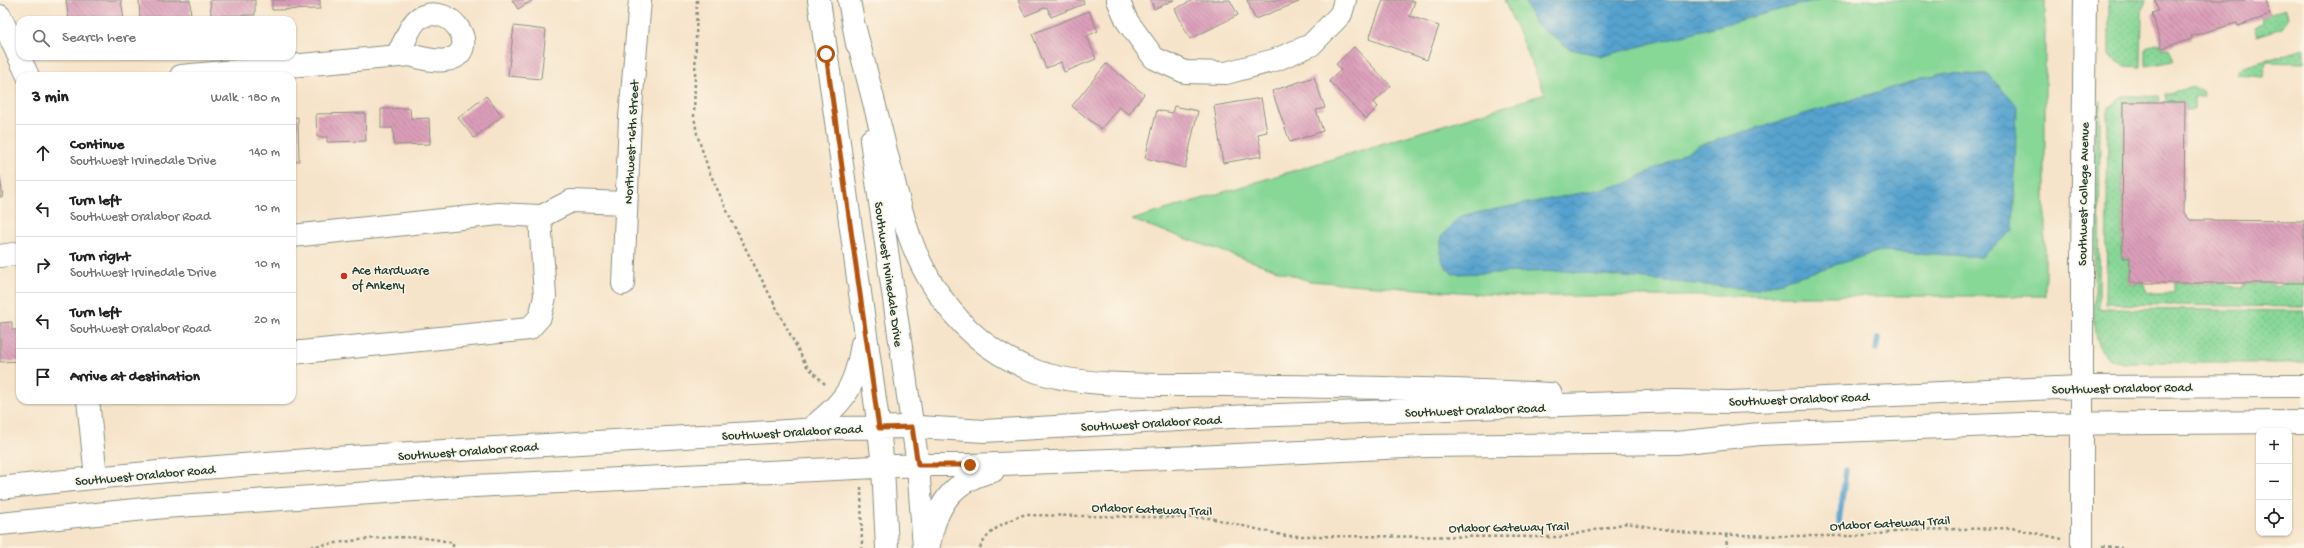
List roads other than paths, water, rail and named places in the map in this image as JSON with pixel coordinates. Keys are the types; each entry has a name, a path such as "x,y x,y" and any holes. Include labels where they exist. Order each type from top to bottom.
{"main road":[{"name":"Northwest 16th Street","path":"623,284 630,110 640,0"},
{"path":"819,0 884,467 887,548"},
{"name":"Southwest Irvinedale Drive","path":"849,0 855,29 918,465 924,548"},
{"path":"1118,0 1127,21 1154,58 1185,72 1220,72 1275,60 1311,45 1341,14 1344,0"},
{"name":"Southwest College Avenue","path":"2082,546 2081,387 2085,0"},
{"path":"0,16 16,50"},
{"path":"855,29 904,221 917,257 933,286 968,332 987,348 1009,359 1038,372 1065,378 1124,384 1465,389 1674,401"},
{"path":"224,72 395,56"},
{"path":"21,60 26,72"},
{"path":"296,236 499,214 540,216 571,202 626,203"},
{"path":"296,353 529,329 540,317 545,298 540,216"},
{"path":"0,256 16,254"},
{"path":"810,430 837,407 847,395 858,369 865,323"},
{"name":"Southwest Oralabor Road","path":"0,488 96,477 461,450 810,430 912,427 984,431 1217,418 1674,401 1730,402 2081,387 2304,386"},
{"path":"88,404 96,477"},
{"path":"0,524 164,508 458,487 918,465 1028,463 1426,446 1676,443 1760,434 2021,424 2082,425 2304,422"},
{"path":"928,548 935,519 943,502 954,489 981,473 1028,463"}],"water":[{"path":"1524,0 1817,0 1603,56 1570,49 1535,24"},
{"path":"1941,73 1989,75 2017,106 2013,230 1981,257 1880,251 1755,290 1565,271 1452,274 1441,260 1441,237 1460,216 1623,185 1700,145"}],"waterway":[{"path":"1876,349 1878,338"},
{"path":"1839,522 1846,470"}],"place":[{"name":"Ace Hardware of Ankeny","path":"344,276"}]}
